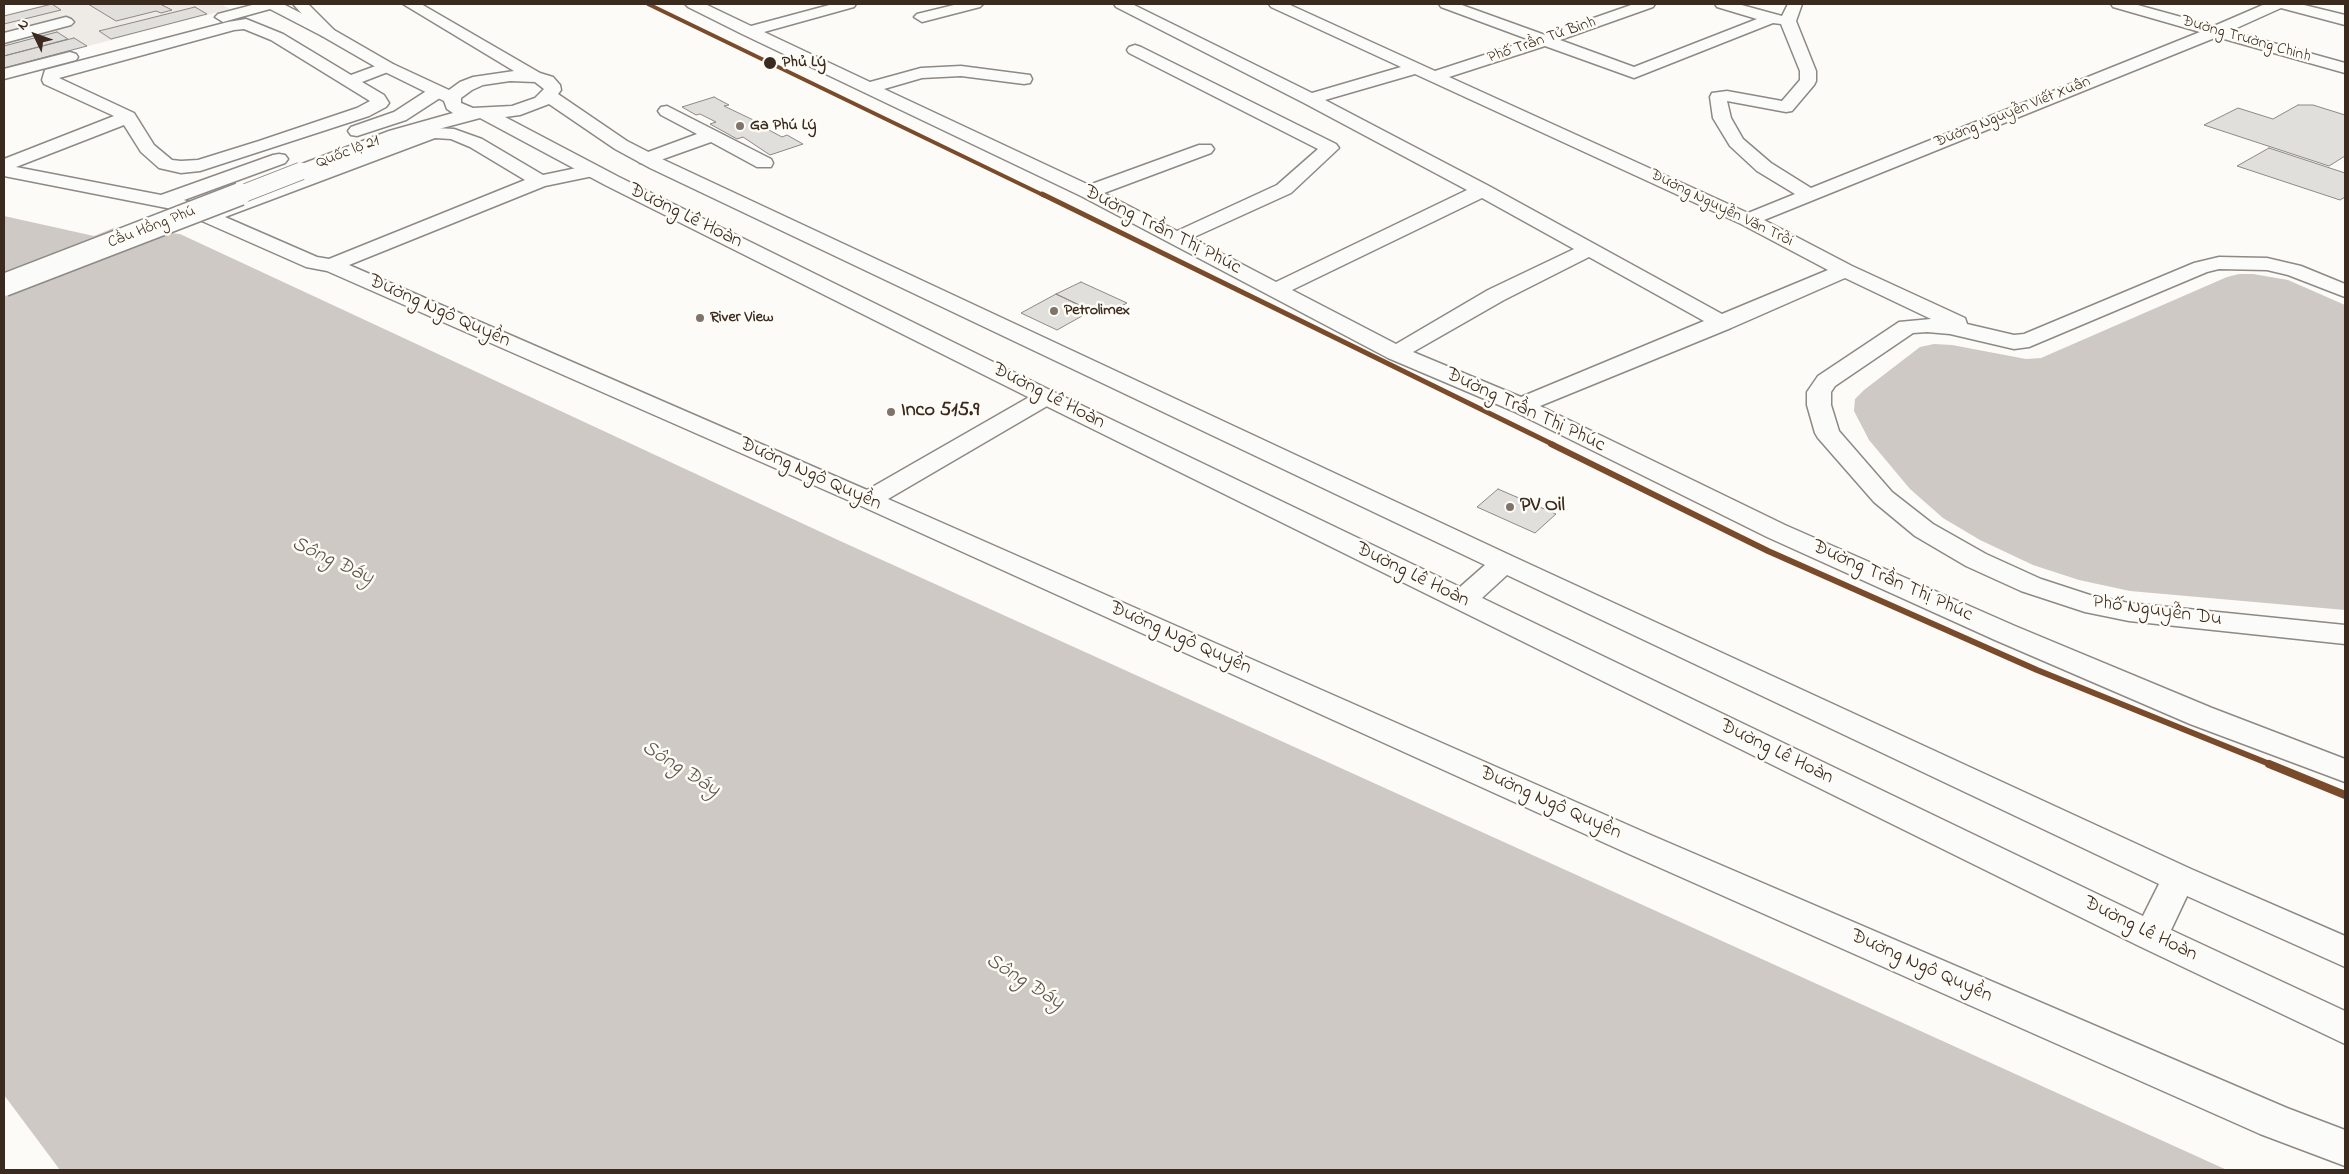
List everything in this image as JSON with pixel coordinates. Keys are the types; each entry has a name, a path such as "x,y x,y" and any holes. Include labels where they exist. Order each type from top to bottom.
{"street":[{"path":"4,74 272,4 328,33 387,68 447,97"},
{"path":"300,4 328,33"},
{"name":"Đường Lê Hoàn","path":"411,4 543,87 621,145 652,162 2180,878 2345,952"},
{"name":"Đường Trần Thị Phúc","path":"693,4 1088,192 1396,353 1521,406 1776,531 2005,633 2201,716 2345,771"},
{"path":"748,31 849,4"},
{"path":"922,17 975,4"},
{"path":"1121,4 1310,99 1482,190 1723,323"},
{"name":"Đường Nguyễn Văn Trỗi","path":"1276,4 1748,220 1845,270"},
{"path":"1451,4 1543,41 1634,73 1780,20 1795,4"},
{"name":"Phố Trần Tử Bình","path":"1435,76 1648,4"},
{"path":"1722,4 1780,20 1808,71 1808,82 1786,107 1727,96 1718,97 1722,118 1736,142 1764,166 1809,195"},
{"name":"Đường Trường Chinh","path":"2118,4 2223,28"},
{"name":"Đường Trường Chinh","path":"2147,4 2343,65"},
{"name":"Đường Nguyễn Viết Xuân","path":"1748,220 2223,28 2277,4"},
{"path":"2283,4 2345,20"},
{"path":"4,38 66,22"},
{"path":"244,24 290,45 349,81 378,99 380,103 363,112 265,145 194,166 172,166 166,164 147,148 128,118 118,111 50,80 50,76 72,68 244,24"},
{"path":"290,45 328,33"},
{"path":"1135,50 1330,148 1284,189 1177,238"},
{"path":"349,81 387,68"},
{"path":"1310,99 1417,68"},
{"path":"868,88 921,73 996,74 1024,79"},
{"path":"163,201 400,116 447,97 466,86 486,80 510,76 543,87"},
{"name":"Quốc lộ 21","path":"301,171 396,135 478,113 498,113 529,107 543,87"},
{"name":"Đường Lê Hoàn","path":"447,97 460,110 478,113 1046,396 1462,600 2151,936 2345,1028"},
{"name":"Quốc lộ 21","path":"396,135 447,97"},
{"path":"668,112 764,162"},
{"path":"4,165 128,118"},
{"path":"209,216 418,137 435,133 454,134 476,143 540,181"},
{"path":"331,265 540,181 602,176 652,162 712,135"},
{"path":"265,145 289,155"},
{"path":"1088,192 1205,149"},
{"name":"Đường Ngô Quyền","path":"4,170 182,205 313,263 331,265 868,500 1650,849 2274,1121 2345,1148"},
{"name":"Cầu Hồng Phú","path":"4,286 301,171"},
{"path":"1276,290 1482,190"},
{"path":"1396,353 1496,295 1589,249"},
{"name":"Phố Nguyễn Du","path":"2345,291 2294,270 2267,264 2219,262 2201,267 2029,340 2014,342 1976,333 1926,325 1907,327 1826,381 1820,392 1819,405 1828,432 1890,503 1924,530 1976,560 2032,585 2085,603 2129,612 2345,634"},
{"path":"1521,406 1723,323 1845,270"},
{"name":"Phố Nguyễn Du","path":"1845,270 1976,333"},
{"path":"963,354 1010,330"},
{"path":"868,500 1046,396"},
{"path":"1462,600 1504,562"},
{"path":"2151,936 2180,878"}],"shaded area":[{"path":"48,4 221,4 230,9 4,68 4,15"}],"water":[{"name":"Sông Đáy","path":"4,216 94,236 116,227 180,234 838,540 2227,1170 60,1170 4,1095"},
{"path":"2239,274 2253,274 2288,280 2345,305 2345,610 2130,591 2079,580 2033,565 1980,540 1943,518 1910,489 1869,440 1854,411 1855,399 1864,390 1920,347 1934,344 1952,345 2026,359 2041,358 2227,277"}],"building":[{"path":"52,4 61,10 4,24 4,16"},
{"path":"88,4 160,4 172,10 161,13 156,11 116,21"},
{"path":"195,7 207,14 111,39 99,31"},
{"path":"57,32 68,39 4,56 4,46"},
{"path":"74,38 87,46 4,68 4,56"},
{"name":"Ga Phú Lý","path":"714,97 729,105 724,106 770,128 767,129 782,137 787,135 803,144 770,155 743,137 737,139 710,124 716,122 700,114 696,115 682,107"},
{"path":"2298,105 2313,105 2345,115 2345,156 2329,166 2204,125 2238,108 2273,119"},
{"path":"2269,148 2345,173 2345,197 2340,200 2237,166"},
{"path":"1081,282 1127,303 1103,316 1056,294"},
{"path":"1056,294 1091,311 1057,330 1021,313"},
{"path":"1498,489 1556,514 1535,533 1477,507"}],"transit line":[{"path":"648,4 1192,267 1768,551 2037,670 2345,795"}],"place":[{"name":"Phủ Lý","path":"770,63"},
{"name":"Ga Phú Lý","path":"740,126"},
{"name":"Petrolimex","path":"1054,311"},
{"name":"River View","path":"700,318"},
{"name":"Inco 515.9","path":"891,412"},
{"name":"PV Oil","path":"1510,507"}]}
